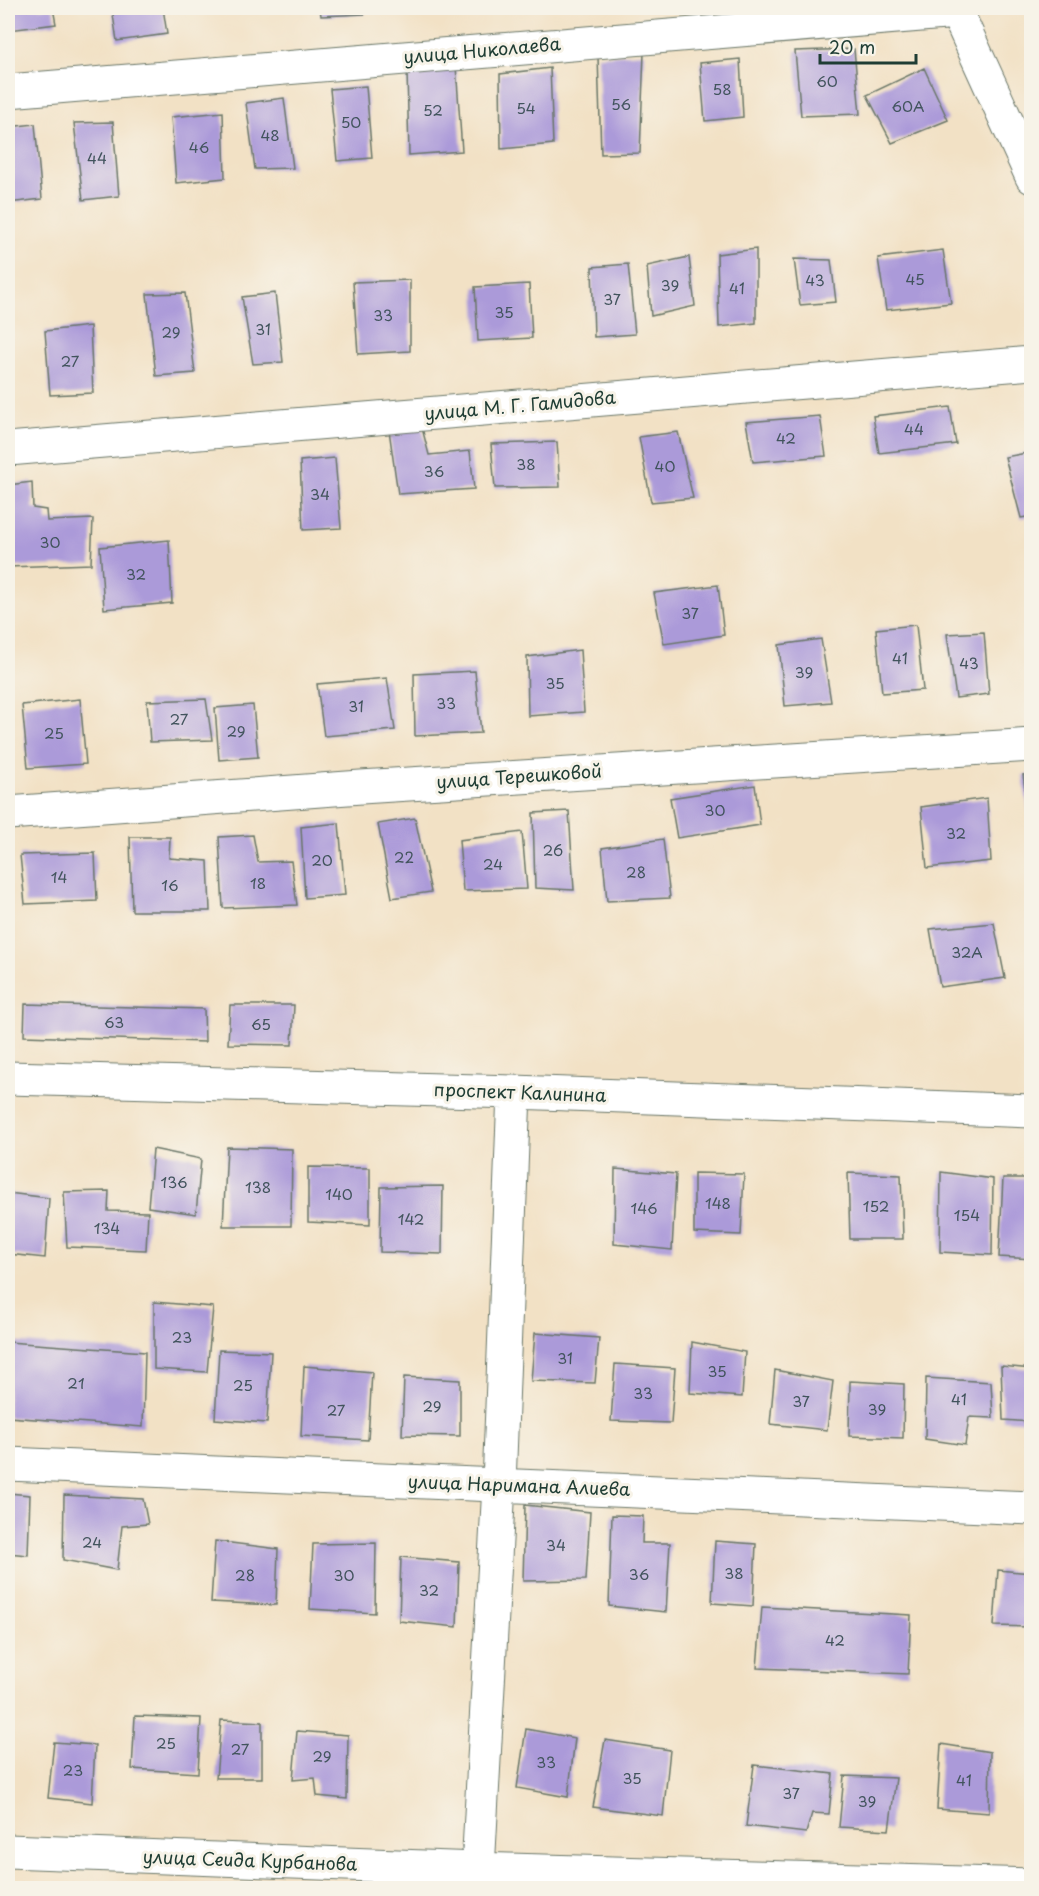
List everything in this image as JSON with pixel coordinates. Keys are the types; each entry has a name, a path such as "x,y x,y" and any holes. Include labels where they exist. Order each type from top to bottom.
{"street":[{"name":"улица Николаева","path":"8,91 956,10"},
{"path":"956,10 1032,177"},
{"name":"улица М. Г. Гамидова","path":"8,449 1032,363"},
{"name":"улица Терешковой","path":"8,813 349,788 1032,745"},
{"name":"проспект Калинина","path":"8,1078 514,1092 1032,1111"},
{"path":"477,1879 499,1485 514,1092"},
{"name":"улица Наримана Алиева","path":"8,1464 1032,1508"},
{"name":"улица Сеида Курбанова","path":"8,1851 477,1879 1032,1886"}],"building":[{"path":"8,8 53,8 56,24 9,30"},
{"path":"112,8 163,8 167,34 117,41"},
{"path":"207,8 250,8 251,11 207,11"},
{"path":"320,8 365,8 365,14 321,16"},
{"path":"854,49 860,114 801,116 795,51"},
{"path":"644,53 640,153 601,154 598,56"},
{"path":"740,59 743,117 705,121 700,63"},
{"path":"456,66 462,151 409,155 407,71"},
{"path":"550,68 553,144 501,149 500,74"},
{"path":"924,68 948,120 892,143 867,95"},
{"path":"366,86 372,158 337,161 330,89"},
{"path":"284,98 293,168 255,169 246,103"},
{"path":"223,112 225,178 176,183 171,117"},
{"path":"113,122 119,196 83,200 74,123"},
{"path":"35,124 42,199 8,203 8,127"},
{"path":"756,249 756,323 719,327 717,254"},
{"path":"943,250 951,303 886,310 878,258"},
{"path":"689,257 695,306 651,316 647,266"},
{"path":"794,259 831,260 836,302 800,305"},
{"path":"628,264 635,334 594,337 592,267"},
{"path":"410,280 410,351 358,354 353,282"},
{"path":"529,284 532,338 478,341 475,287"},
{"path":"185,293 195,373 156,376 147,294"},
{"path":"275,293 283,362 253,364 242,297"},
{"path":"90,326 93,393 50,395 45,331"},
{"path":"950,407 956,444 879,453 873,416"},
{"path":"820,416 826,456 753,462 746,422"},
{"path":"422,428 429,455 470,451 474,489 398,494 389,430"},
{"path":"678,432 693,498 651,502 639,437"},
{"path":"557,442 560,487 495,488 491,444"},
{"path":"1032,452 1032,516 1021,518 1005,457"},
{"path":"335,458 341,528 303,530 300,461"},
{"path":"32,482 33,508 46,510 47,521 93,519 91,564 8,567 8,485"},
{"path":"169,540 172,603 104,609 100,547"},
{"path":"718,585 724,635 664,644 654,593"},
{"path":"916,625 923,690 882,693 876,629"},
{"path":"984,632 989,694 956,698 947,634"},
{"path":"821,639 831,702 785,706 779,645"},
{"path":"580,650 584,712 528,716 527,657"},
{"path":"475,671 481,733 415,736 414,674"},
{"path":"387,678 395,730 324,736 317,684"},
{"path":"80,699 86,764 28,768 22,705"},
{"path":"206,699 212,740 150,742 147,701"},
{"path":"253,705 258,757 219,760 215,708"},
{"path":"1032,774 1032,816 1029,816 1023,775"},
{"path":"755,785 760,825 677,838 670,798"},
{"path":"987,798 991,861 927,868 921,807"},
{"path":"569,811 574,890 535,888 533,813"},
{"path":"415,818 431,892 392,898 378,824"},
{"path":"339,823 345,895 305,898 301,827"},
{"path":"522,832 527,889 463,891 459,840"},
{"path":"253,835 258,862 291,861 297,905 223,908 219,837"},
{"path":"130,837 170,837 169,858 208,861 210,911 132,911"},
{"path":"663,839 670,898 607,901 602,848"},
{"path":"95,853 97,901 25,904 20,855"},
{"path":"994,923 1005,978 940,987 930,929"},
{"path":"25,1004 204,1009 205,1042 24,1036"},
{"path":"230,1005 294,1005 292,1045 228,1044"},
{"path":"227,1147 292,1149 291,1226 223,1226"},
{"path":"153,1149 201,1159 196,1214 148,1207"},
{"path":"308,1167 370,1168 370,1225 308,1222"},
{"path":"615,1169 676,1174 672,1250 614,1244"},
{"path":"941,1172 993,1179 992,1255 940,1252"},
{"path":"694,1173 744,1174 741,1235 694,1233"},
{"path":"848,1173 901,1175 903,1239 850,1239"},
{"path":"1003,1178 1032,1178 1032,1259 999,1257"},
{"path":"443,1186 442,1254 380,1252 381,1187"},
{"path":"109,1191 108,1211 148,1212 146,1250 67,1247 64,1192"},
{"path":"8,1193 49,1198 45,1258 8,1254"},
{"path":"154,1302 213,1307 207,1372 154,1369"},
{"path":"535,1333 599,1338 595,1383 531,1381"},
{"path":"8,1342 145,1352 143,1427 8,1417"},
{"path":"692,1342 745,1352 742,1397 690,1393"},
{"path":"219,1350 271,1352 267,1423 215,1419"},
{"path":"615,1364 675,1368 671,1423 611,1421"},
{"path":"304,1366 372,1372 368,1440 301,1436"},
{"path":"1001,1366 1032,1369 1032,1422 1003,1420"},
{"path":"775,1370 833,1381 827,1430 770,1424"},
{"path":"404,1377 460,1380 460,1436 402,1435"},
{"path":"926,1378 991,1382 993,1418 969,1417 965,1445 925,1439"},
{"path":"850,1381 904,1384 903,1438 849,1436"},
{"path":"8,1493 30,1495 28,1555 8,1553"},
{"path":"64,1495 143,1499 148,1524 122,1526 117,1570 63,1560"},
{"path":"525,1505 590,1512 586,1580 523,1581"},
{"path":"612,1515 643,1516 642,1543 670,1543 666,1612 609,1606"},
{"path":"215,1541 278,1549 276,1605 211,1602"},
{"path":"715,1541 756,1544 753,1606 712,1603"},
{"path":"376,1543 375,1613 310,1609 313,1544"},
{"path":"401,1557 459,1562 457,1627 399,1621"},
{"path":"998,1570 1032,1573 1032,1627 994,1626"},
{"path":"762,1607 911,1615 908,1674 757,1668"},
{"path":"135,1716 201,1718 198,1773 132,1769"},
{"path":"221,1720 262,1722 262,1778 216,1778"},
{"path":"526,1729 575,1738 568,1797 517,1788"},
{"path":"297,1731 348,1735 347,1799 317,1796 315,1778 293,1780"},
{"path":"605,1740 670,1750 663,1816 593,1807"},
{"path":"54,1742 95,1745 92,1803 48,1798"},
{"path":"941,1744 990,1752 989,1813 937,1809"},
{"path":"754,1765 833,1774 829,1814 812,1813 806,1833 746,1826"},
{"path":"844,1776 896,1778 889,1830 839,1827"},
{"path":"172,1886 211,1886 210,1888 172,1888"}]}
